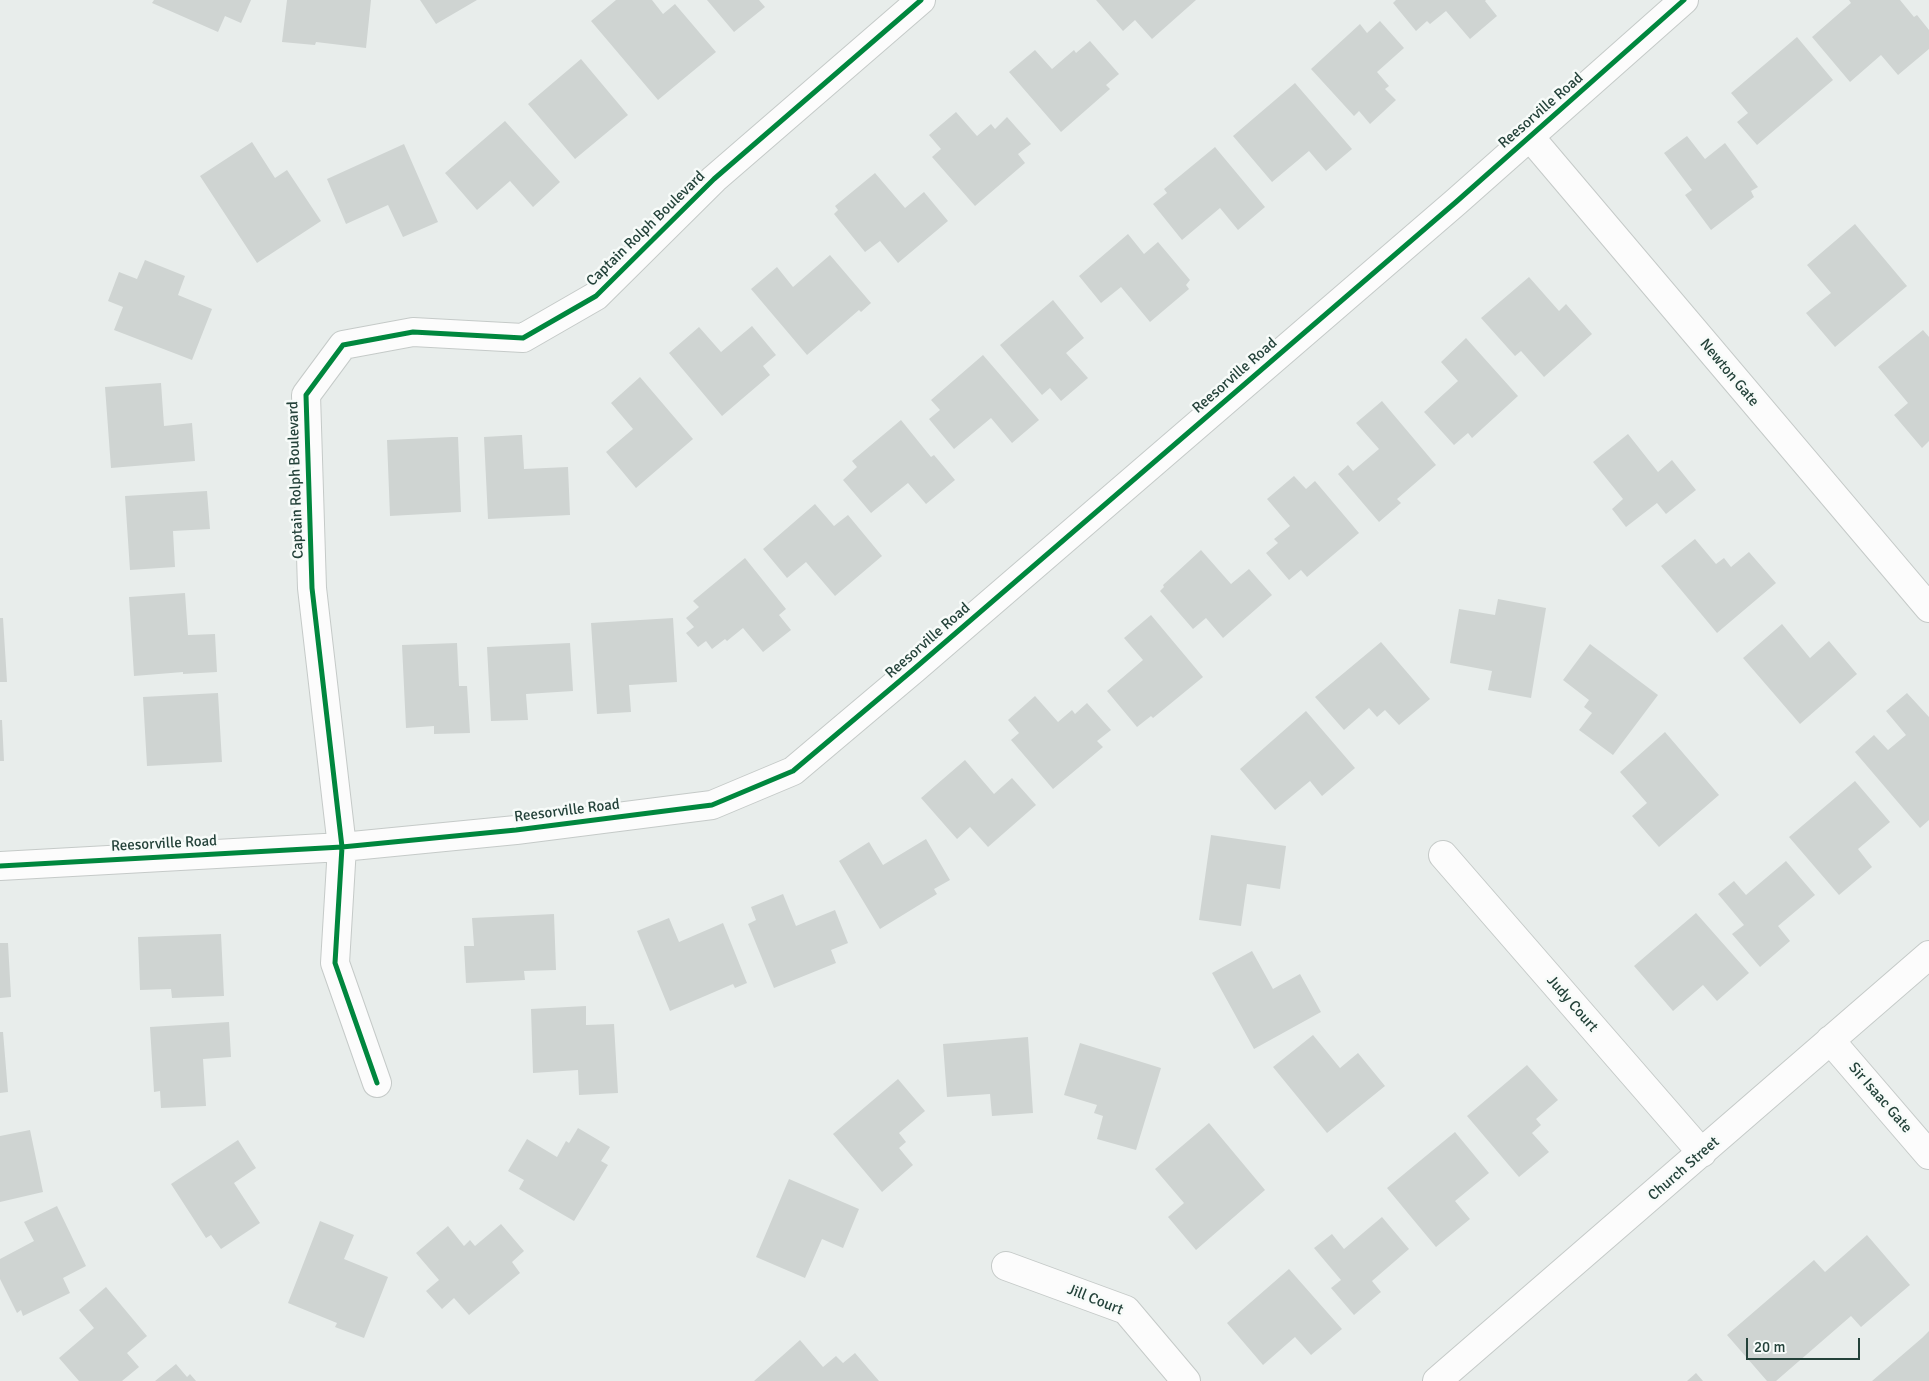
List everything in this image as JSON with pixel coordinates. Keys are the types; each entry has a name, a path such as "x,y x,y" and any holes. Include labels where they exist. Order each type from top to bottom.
{"street":[{"name":"Captain Rolph Boulevard","path":"377,1083 335,963 342,847 312,588 306,394 343,345 413,332 523,338 596,296 714,179 921,0"},
{"name":"Reesorville Road","path":"0,866 342,847 516,830 712,805 794,771 944,644 1530,137 1684,0"},
{"name":"Newton Gate","path":"1530,137 1929,608"},
{"name":"Judy Court","path":"1443,855 1702,1153"},
{"name":"Church Street","path":"1437,1381 1929,955"},
{"name":"Sir Isaac Gate","path":"1830,1040 1929,1155"},
{"name":"Jill Court","path":"1006,1266 1126,1310 1186,1381"}],"building":[{"path":"154,0 251,0 241,23 225,16 218,32 152,3"},
{"path":"287,0 371,0 366,48 316,42 315,45 282,42"},
{"path":"420,0 477,0 436,24"},
{"path":"616,0 652,0 663,14 675,4 716,52 658,100 591,21"},
{"path":"707,0 759,0 765,7 734,32"},
{"path":"1096,0 1196,0 1152,39 1135,20 1123,31"},
{"path":"1396,0 1486,0 1497,16 1470,39 1446,11 1430,24 1427,21 1416,31 1393,3"},
{"path":"1849,0 1900,0 1914,17 1917,15 1929,30 1929,49 1898,75 1881,55 1850,82 1812,37 1851,3"},
{"path":"1380,21 1404,48 1377,72 1389,86 1385,89 1396,100 1370,124 1359,111 1354,116 1311,69 1360,24 1367,33"},
{"path":"1797,37 1833,80 1757,145 1737,122 1748,113 1731,93"},
{"path":"1090,41 1119,74 1106,85 1110,89 1061,132 1009,72 1035,50 1052,69 1074,50 1076,53"},
{"path":"581,59 628,115 575,159 528,104"},
{"path":"1295,83 1352,149 1326,171 1309,151 1272,182 1233,136"},
{"path":"956,112 977,136 991,124 995,129 1007,117 1031,144 1018,154 1025,163 975,206 932,157 941,149 929,135"},
{"path":"505,121 560,182 533,207 510,181 477,210 445,173"},
{"path":"1687,136 1705,159 1725,143 1758,187 1751,191 1754,197 1711,230 1685,195 1692,190 1664,153"},
{"path":"252,142 275,178 287,170 321,221 257,263 200,176"},
{"path":"404,144 438,222 403,237 388,205 346,224 327,179"},
{"path":"1215,147 1265,207 1238,230 1220,208 1182,240 1153,204 1167,193 1164,189"},
{"path":"875,173 905,208 924,192 948,221 898,263 880,241 865,252 834,214 838,210 835,206"},
{"path":"1855,224 1907,286 1835,347 1806,313 1831,293 1807,265"},
{"path":"1128,234 1144,254 1158,242 1190,280 1186,285 1189,289 1150,322 1121,287 1101,303 1079,276"},
{"path":"830,255 871,303 861,312 859,310 807,355 751,289 777,267 793,287"},
{"path":"145,260 185,276 178,295 212,309 192,360 114,330 123,307 108,301 119,272 137,279"},
{"path":"1529,277 1559,311 1566,304 1592,334 1544,377 1521,351 1515,356 1481,318"},
{"path":"1053,300 1084,338 1066,353 1088,378 1061,401 1050,388 1042,395 1000,345"},
{"path":"752,326 776,355 763,366 770,375 722,416 669,353 699,327 721,352"},
{"path":"1923,330 1929,337 1929,441 1922,448 1894,415 1908,403 1878,367"},
{"path":"1466,338 1518,396 1472,438 1468,433 1454,445 1424,412 1458,381 1441,362"},
{"path":"983,355 1039,420 1012,443 991,418 954,449 929,419 940,410 931,400"},
{"path":"640,377 693,439 636,488 606,452 633,429 611,403"},
{"path":"161,383 164,426 192,423 195,461 111,468 105,387"},
{"path":"1382,401 1436,465 1397,499 1401,503 1379,522 1338,474 1348,465 1353,471 1379,449 1356,423"},
{"path":"901,420 931,457 934,455 955,480 926,504 908,483 871,513 843,480 857,467 852,461"},
{"path":"1628,434 1658,472 1672,460 1696,490 1666,514 1657,503 1626,527 1612,509 1623,499 1593,462"},
{"path":"522,435 524,469 568,467 570,515 488,519 484,437"},
{"path":"458,437 461,512 390,516 387,440"},
{"path":"1294,476 1306,489 1315,481 1359,533 1307,577 1301,570 1289,580 1266,553 1278,543 1274,539 1290,526 1267,499"},
{"path":"207,491 210,529 173,531 175,567 130,570 125,496"},
{"path":"815,504 834,526 848,515 882,556 835,596 806,562 787,578 763,549"},
{"path":"1695,539 1716,564 1724,558 1731,567 1749,552 1776,583 1717,633 1661,566"},
{"path":"1201,550 1231,584 1249,569 1272,595 1223,638 1206,618 1193,629 1160,591 1164,587 1163,585"},
{"path":"745,558 786,609 779,615 791,630 763,652 743,628 727,641 725,639 712,649 706,641 698,647 686,633 694,627 686,618 699,607 693,601"},
{"path":"185,593 188,635 215,634 217,672 183,674 183,672 134,676 129,597"},
{"path":"1498,599 1546,608 1531,698 1488,690 1492,671 1450,663 1459,609 1495,615"},
{"path":"1151,615 1203,677 1153,718 1151,716 1137,727 1107,691 1143,660 1124,638"},
{"path":"0,618 3,618 7,682 0,682"},
{"path":"673,618 677,682 629,685 631,712 597,714 591,623"},
{"path":"1782,624 1810,658 1829,641 1857,674 1800,724 1743,658"},
{"path":"1381,642 1430,699 1399,725 1385,710 1377,717 1369,708 1344,730 1315,697"},
{"path":"457,643 459,686 467,686 470,733 434,734 434,726 406,728 402,645"},
{"path":"570,643 573,691 526,694 528,720 491,721 487,647"},
{"path":"1590,644 1658,695 1613,755 1579,730 1592,713 1584,707 1589,700 1563,680"},
{"path":"218,693 222,762 147,766 143,697"},
{"path":"1907,693 1929,717 1929,820 1920,828 1855,752 1874,735 1888,750 1906,735 1886,711"},
{"path":"1035,696 1058,722 1072,710 1075,714 1087,703 1111,730 1097,741 1103,747 1053,789 1011,740 1019,733 1008,720"},
{"path":"1306,711 1355,768 1322,796 1310,781 1275,810 1240,769"},
{"path":"0,720 2,720 4,761 0,761"},
{"path":"1665,732 1719,795 1659,847 1632,816 1647,803 1620,772"},
{"path":"965,760 994,794 1012,778 1036,805 988,847 970,827 957,839 921,798"},
{"path":"1855,781 1890,822 1858,849 1872,867 1839,895 1789,837"},
{"path":"1211,835 1286,846 1280,889 1247,884 1241,926 1199,920"},
{"path":"926,839 950,880 934,889 937,894 880,929 839,861 869,842 883,865"},
{"path":"1786,861 1815,895 1778,926 1790,941 1760,967 1732,934 1744,925 1718,894 1734,881 1746,895"},
{"path":"783,894 796,926 835,910 848,943 831,950 836,963 774,988 748,924 756,920 751,907"},
{"path":"1696,913 1749,973 1717,1001 1703,985 1673,1011 1634,966"},
{"path":"554,914 556,970 524,971 525,980 466,983 464,946 474,946 472,918"},
{"path":"669,918 679,942 723,923 747,983 735,988 733,984 670,1011 637,931"},
{"path":"221,934 224,996 172,998 171,989 140,990 138,937"},
{"path":"0,943 8,943 11,997 0,998"},
{"path":"1252,951 1273,989 1300,974 1321,1012 1254,1049 1212,973"},
{"path":"586,1006 586,1025 614,1024 618,1093 579,1095 578,1070 533,1073 531,1009"},
{"path":"229,1022 231,1057 203,1059 206,1106 161,1108 160,1091 154,1092 150,1027"},
{"path":"0,1032 3,1032 8,1092 0,1093"},
{"path":"1313,1035 1340,1068 1358,1053 1385,1086 1327,1133 1273,1067"},
{"path":"1028,1037 1033,1113 992,1116 990,1094 947,1097 943,1044"},
{"path":"1080,1043 1161,1068 1136,1150 1097,1139 1103,1116 1094,1113 1097,1105 1064,1095"},
{"path":"1527,1065 1558,1100 1536,1119 1541,1125 1532,1133 1549,1152 1519,1177 1467,1116"},
{"path":"898,1079 925,1111 899,1133 906,1142 899,1148 913,1165 882,1192 833,1134"},
{"path":"1209,1123 1265,1190 1196,1250 1168,1217 1184,1203 1155,1169"},
{"path":"578,1128 610,1147 601,1161 608,1165 574,1221 519,1189 524,1180 508,1171 527,1139 557,1157 566,1141 569,1143"},
{"path":"30,1130 43,1192 0,1202 0,1136"},
{"path":"1455,1132 1489,1173 1455,1201 1470,1219 1436,1247 1387,1188"},
{"path":"238,1140 256,1168 234,1183 260,1223 221,1249 211,1235 206,1238 171,1184"},
{"path":"789,1179 859,1209 843,1248 822,1239 805,1278 756,1257"},
{"path":"57,1206 86,1266 63,1278 70,1293 23,1316 21,1310 17,1313 0,1279 0,1259 34,1241 24,1222"},
{"path":"1382,1217 1409,1249 1372,1281 1381,1292 1354,1315 1331,1288 1341,1280 1314,1248 1332,1234 1344,1249"},
{"path":"320,1221 354,1235 344,1259 388,1277 364,1338 335,1327 337,1323 288,1303"},
{"path":"501,1224 524,1251 512,1262 520,1273 469,1315 454,1298 442,1309 426,1291 439,1280 416,1253 448,1226 464,1246 470,1240 475,1246"},
{"path":"1867,1235 1910,1285 1861,1327 1851,1316 1776,1381 1767,1381 1727,1335 1814,1260 1825,1272"},
{"path":"1289,1269 1342,1329 1311,1355 1295,1337 1263,1365 1227,1323"},
{"path":"106,1287 147,1336 127,1353 139,1367 122,1381 79,1381 59,1358 94,1328 79,1310"},
{"path":"1929,1331 1929,1381 1872,1381 1922,1338"},
{"path":"800,1340 823,1367 836,1356 843,1363 855,1353 879,1381 754,1381"},
{"path":"176,1364 187,1377 190,1374 196,1381 155,1381"},
{"path":"1696,1373 1703,1381 1687,1381"}],"cycle path":[{"path":"377,1083 335,963 342,847 312,588 306,395 343,345 413,332 523,338 596,296 714,179 921,0"},
{"path":"0,866 342,847 516,830 712,805 793,771 1456,202 1684,0"}]}
